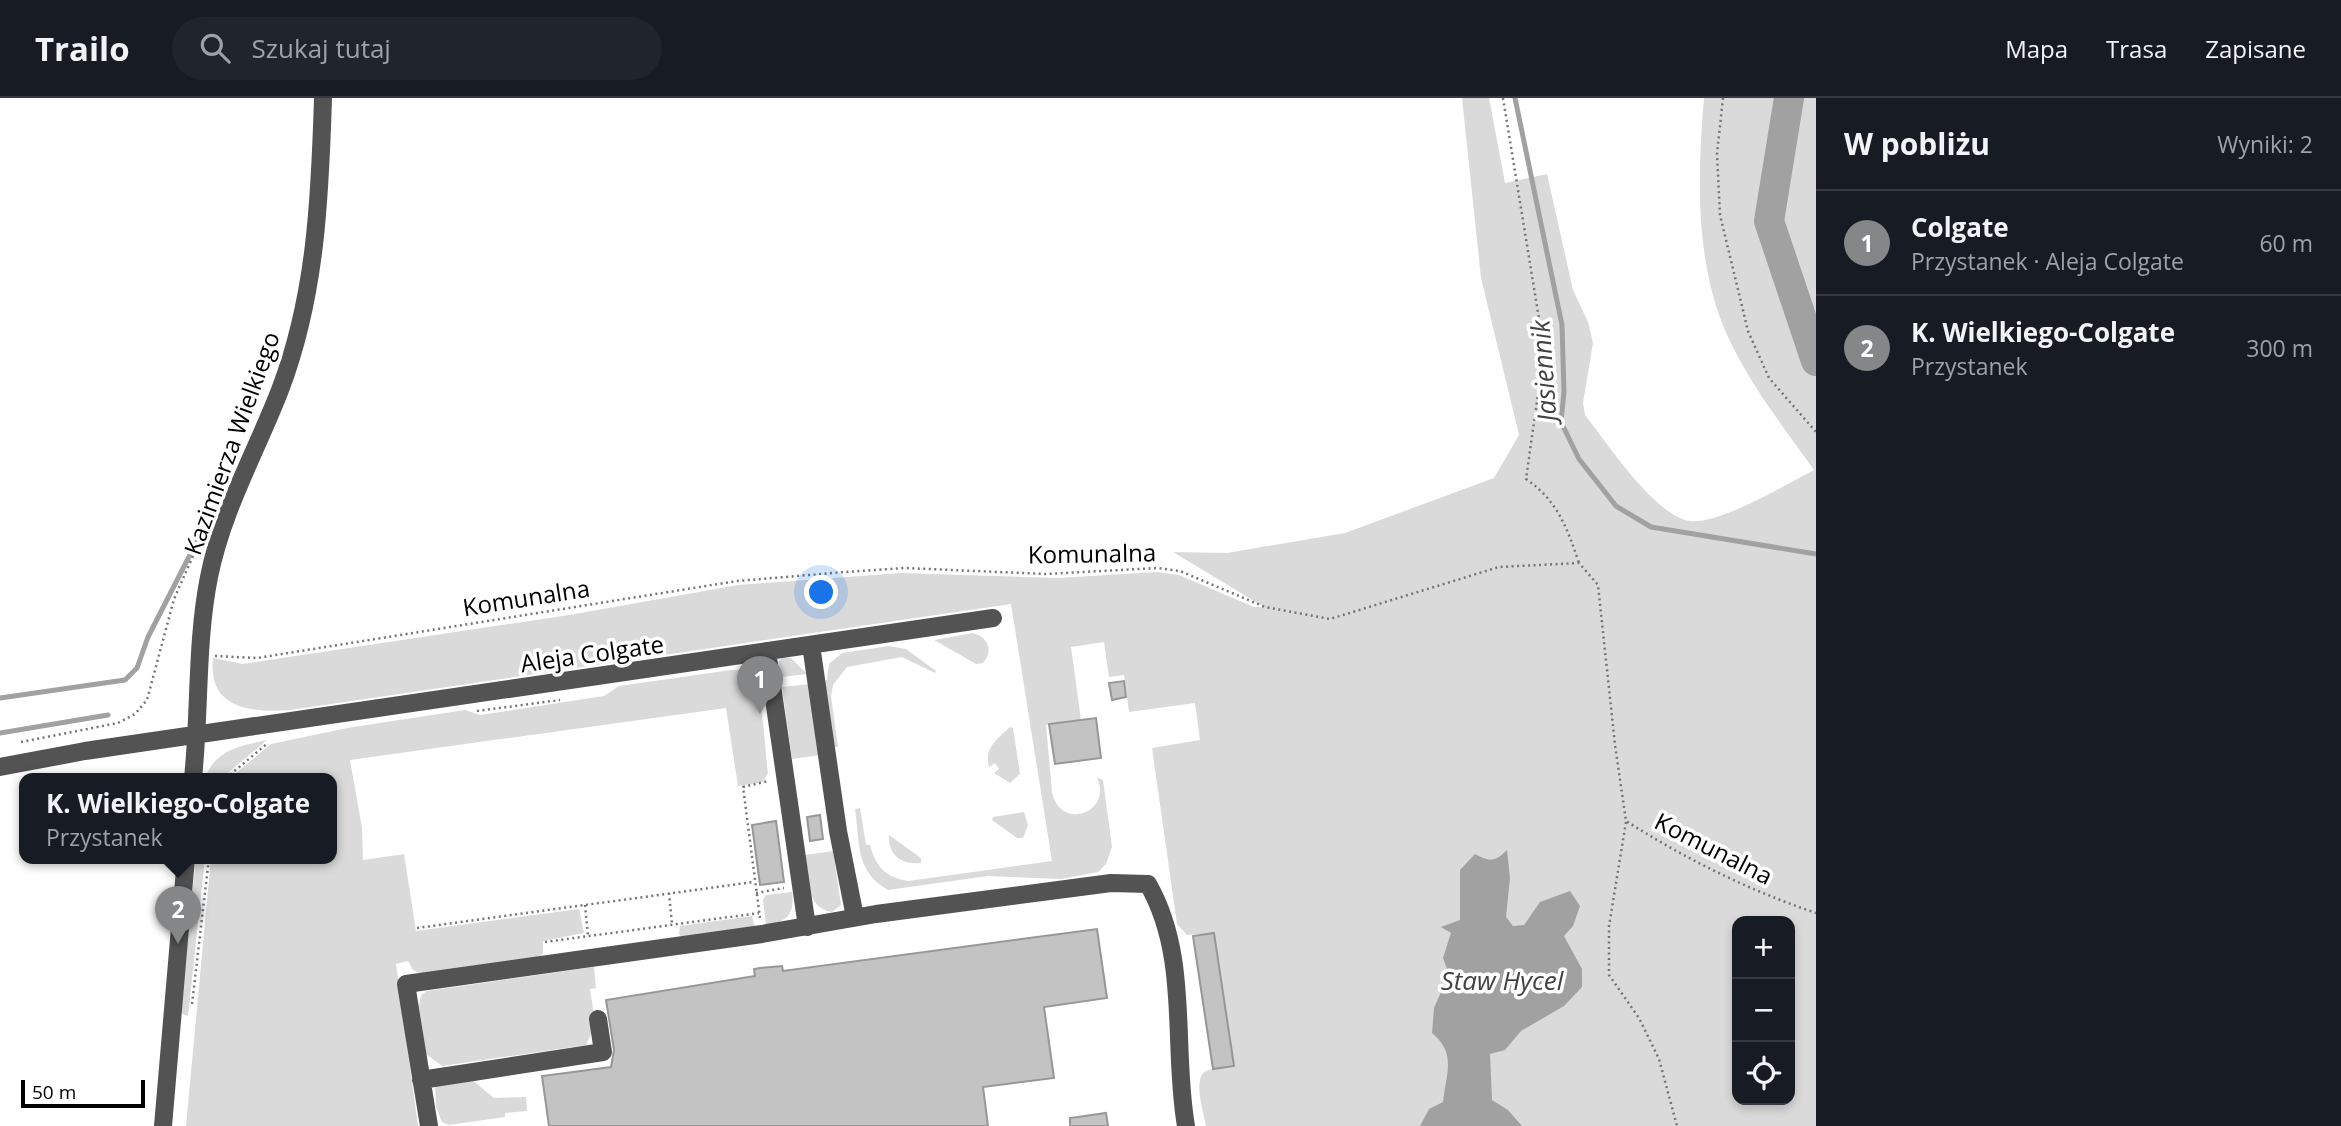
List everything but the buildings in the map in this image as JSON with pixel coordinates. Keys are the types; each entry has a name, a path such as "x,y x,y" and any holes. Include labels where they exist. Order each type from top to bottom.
{"street":[{"name":"Kazimierza Wielkiego","path":"193,773 208,578 222,527 281,387 306,299 320,210 323,98"},
{"name":"Aleja Colgate","path":"0,767 993,618"},
{"path":"811,645 838,831 855,918"},
{"path":"767,651 807,927"},
{"path":"163,1126 185,864"},
{"path":"429,1126 406,984 1111,883 1148,884 1164,920 1180,1011 1181,1096 1186,1126"},
{"path":"421,1080 603,1052 598,1019"}],"path":[{"path":"1503,98 1542,337 1541,373 1526,480 1546,493 1567,529 1579,563"},
{"path":"1723,98 1717,154 1720,215 1748,331 1769,378 1816,432"},
{"path":"21,742 118,723 135,714 146,700 174,599 202,537"},
{"name":"Komunalna","path":"201,655 257,657 737,581 881,570 962,569 1046,574 1157,568 1180,571 1265,607 1330,619 1499,566 1579,563 1598,585 1626,821 1680,856 1775,899 1816,913"},
{"path":"472,710 480,712 562,700"},
{"path":"232,773 269,742"},
{"path":"762,934 743,787 771,778"},
{"path":"1626,821 1609,926 1609,975 1639,1018 1658,1059 1677,1126"},
{"path":"192,1008 208,864"},
{"path":"417,928 755,881"},
{"path":"756,893 801,885"},
{"path":"668,893 673,925"},
{"path":"584,905 588,936"},
{"path":"545,942 759,913"}],"shaded area":[{"path":"1462,98 1489,98 1505,183 1547,174 1573,290 1588,322 1593,343 1583,403 1585,415 1647,493 1676,516 1690,521 1703,521 1753,502 1814,470 1749,376 1727,336 1711,289 1700,207 1704,98 1816,98 1816,1126 1206,1126 1199,1088 1202,1075 1209,1070 1234,1065 1214,933 1187,935 1177,924 1152,748 1200,740 1195,703 1129,712 1124,675 1109,677 1104,642 1071,647 1081,720 1046,725 1052,792 1057,804 1065,811 1084,813 1098,800 1100,790 1097,777 1103,780 1112,847 1106,864 1098,872 1061,879 988,876 888,890 877,882 864,865 855,809 860,808 866,845 870,845 875,859 887,874 900,879 908,881 1052,861 1011,604 290,710 261,710 235,704 225,698 217,688 213,675 213,658 243,664 569,615 738,585 901,573 1058,578 1157,572 1179,575 1254,607 1264,607 1173,552 1227,553 1345,533 1494,478 1519,435 1481,278"},
{"path":"973,633 988,645 988,654 983,663 976,664 934,640"},
{"path":"889,646 906,649 936,671 935,673 902,657 847,667 833,685 831,696 838,747 834,747 822,681 827,680 829,664 842,653"},
{"path":"782,657 791,658 807,674 781,677 778,662"},
{"path":"731,670 747,673 754,680 762,711 768,773 763,782 738,786 726,708 350,760 362,828 363,860 404,854 416,931 579,909 584,933 543,941 543,953 540,957 422,974 413,970 408,961 396,964 418,1126 186,1126 210,864 337,864 337,773 236,773 271,744 347,728 465,710 480,715 604,696 619,686"},
{"path":"810,684 820,755 792,759 782,687"},
{"path":"1010,727 1013,728 1020,774 1010,783 994,773 999,769 995,763 989,767 988,754 993,744"},
{"path":"267,740 228,773 208,773 222,755 238,747"},
{"path":"1024,812 1028,825 1023,838 1017,838 992,820 993,817"},
{"path":"889,835 921,858 921,863 907,862 897,857 891,848"},
{"path":"833,851 841,905 832,912 823,909 813,898 805,855"},
{"path":"195,864 204,864 188,1016 180,1013"},
{"path":"792,892 792,906 788,916 779,922 766,925 763,900 766,895"},
{"path":"752,916 755,927 682,937 679,934 680,926"},
{"path":"594,967 596,988 590,989 594,1015 590,1016 592,1032 586,1045 442,1066 426,1054 419,1006 421,995 427,991"},
{"path":"472,1080 494,1098 526,1097 527,1111 449,1125 442,1122 436,1107 435,1084"}],"water":[{"name":"Staw Hycel","path":"1507,850 1510,878 1506,917 1513,926 1524,925 1540,902 1570,891 1580,906 1573,926 1564,936 1582,969 1582,987 1564,1006 1521,1031 1505,1050 1490,1054 1492,1100 1508,1110 1522,1126 1420,1126 1429,1109 1443,1102 1448,1065 1445,1049 1432,1033 1434,1008 1449,974 1443,958 1451,933 1441,927 1460,920 1460,870 1475,854 1492,860"}],"waterway":[{"name":"Jasiennik","path":"1515,98 1562,325 1564,392 1561,422 1579,459 1616,506 1651,527 1816,554"},
{"path":"1789,98 1769,221 1816,361"},
{"path":"0,698 125,680 137,668 148,637 220,496"},
{"path":"0,733 108,715"}],"place":[{"name":"Colgate","path":"760,714"},
{"name":"K. Wielkiego-Colgate","path":"178,944"}]}
